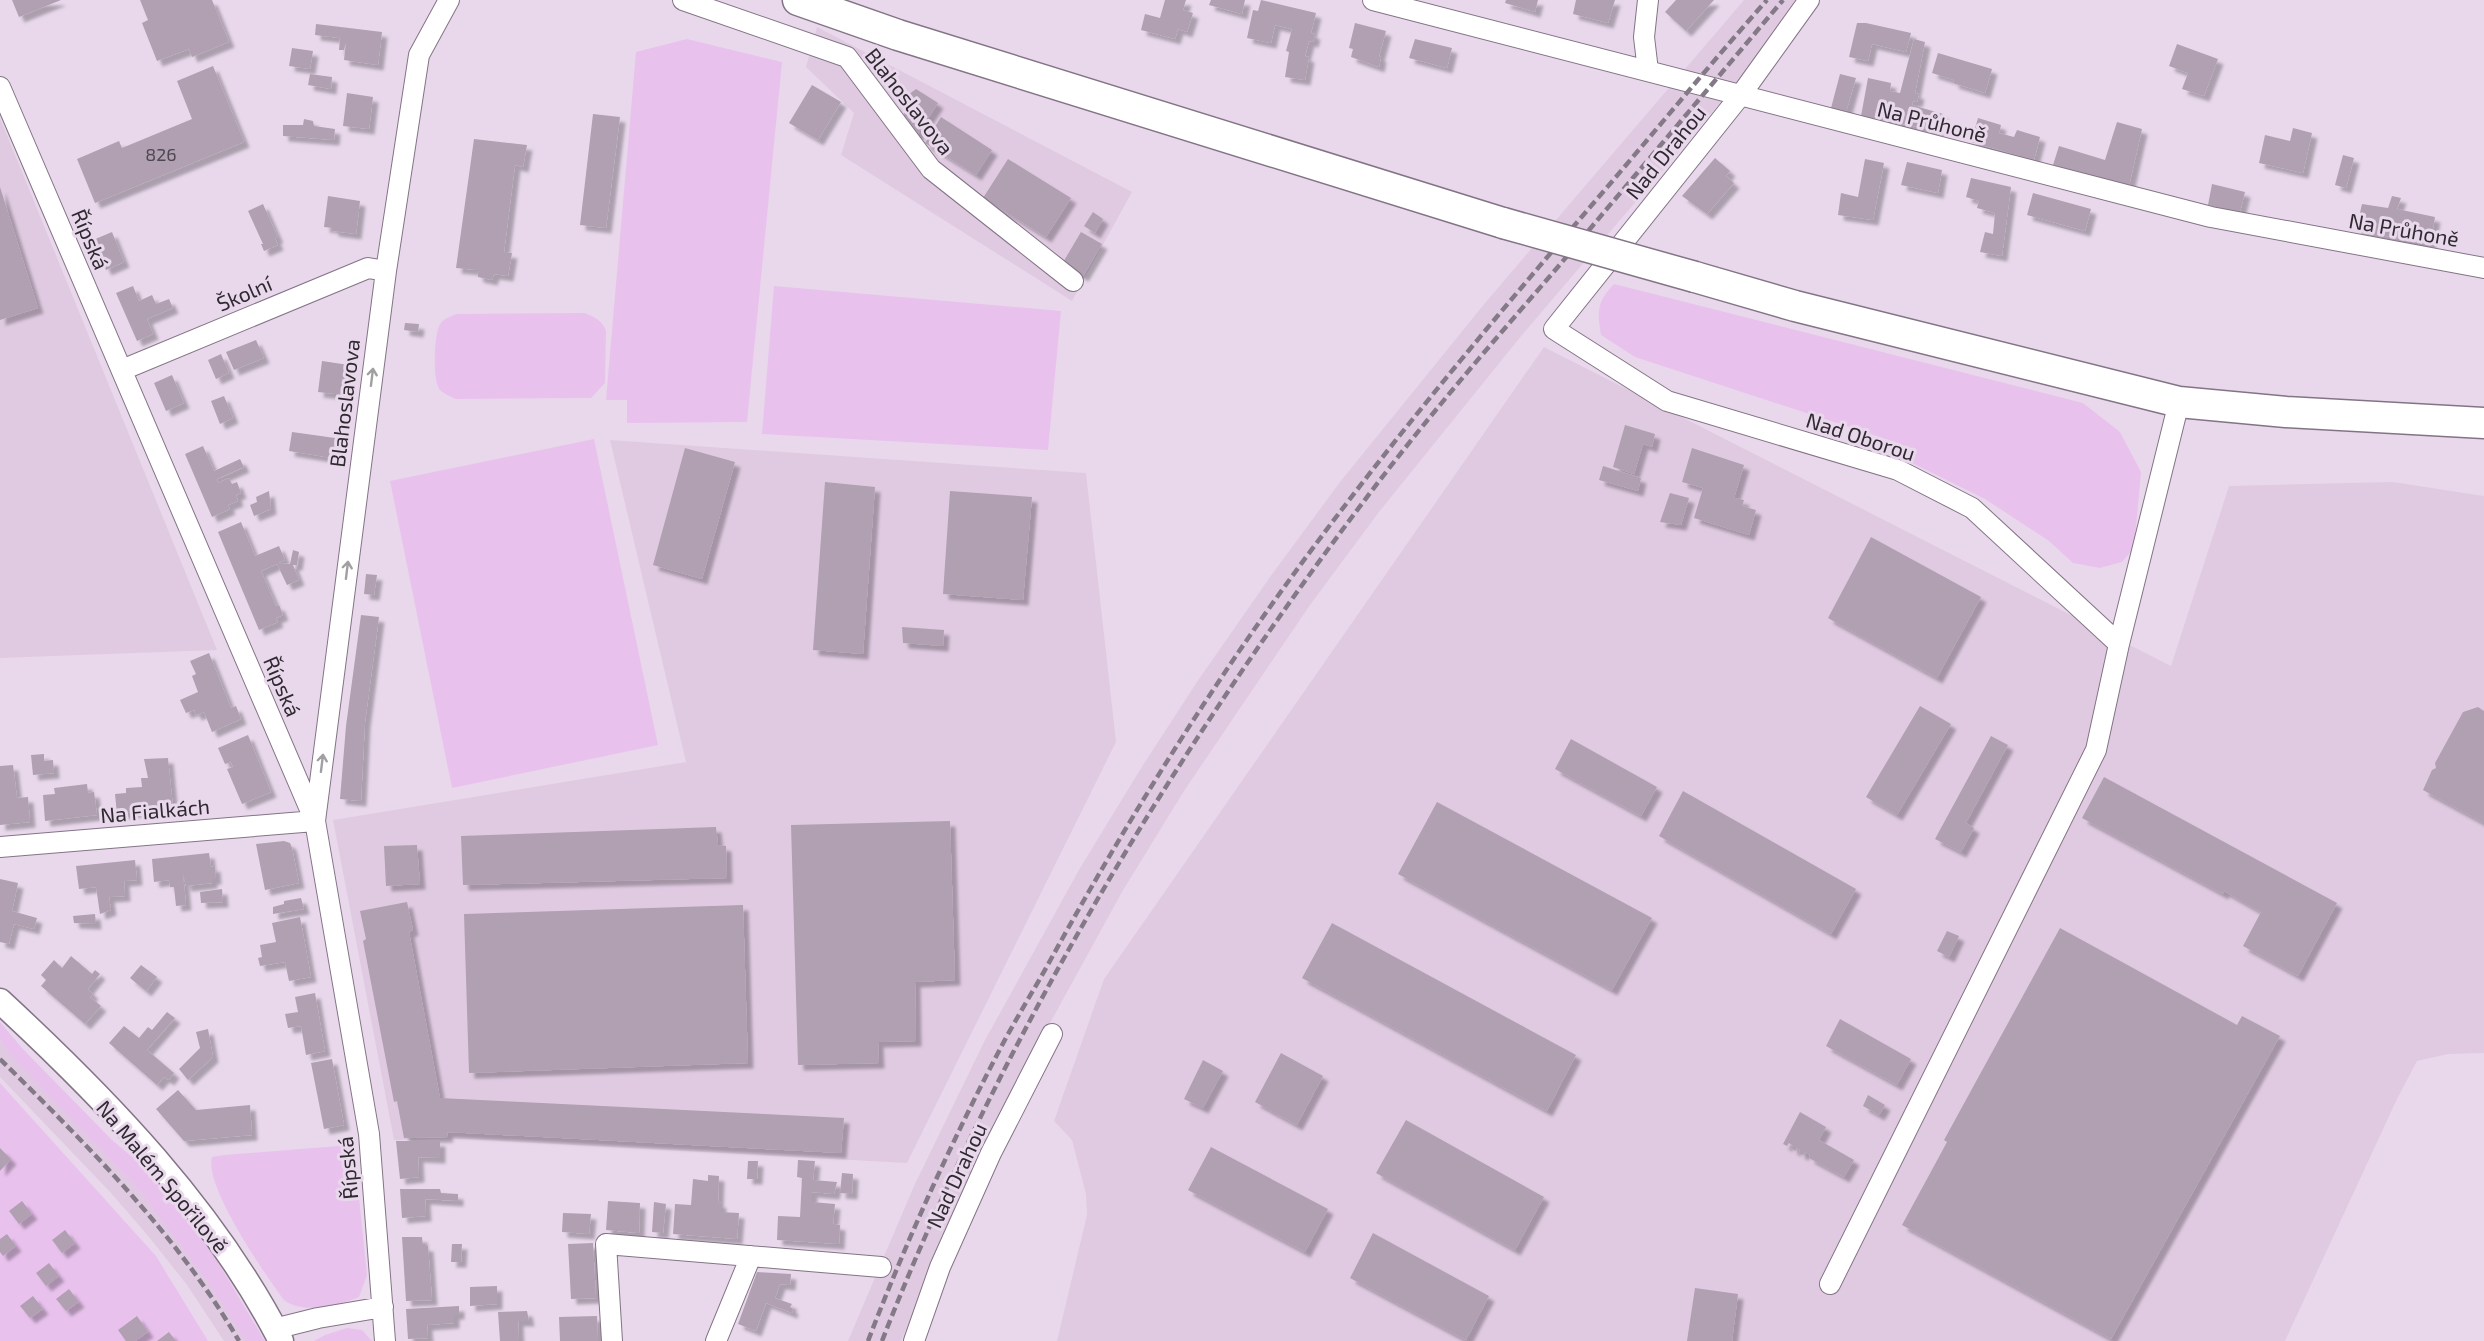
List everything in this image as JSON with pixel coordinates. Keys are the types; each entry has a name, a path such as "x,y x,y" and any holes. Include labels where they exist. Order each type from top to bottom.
{"main road":[{"path":"798,0 898,35 1503,224 1807,309 2179,402 2286,412 2484,423"}],"street":[{"name":"Blahoslavova","path":"315,821 386,271 419,55 449,0"},
{"name":"Blahoslavova","path":"683,0 847,57 931,170 1073,281"},
{"name":"Na Průhoně","path":"1372,0 1408,5 1740,96 2211,218 2484,268"},
{"path":"1648,0 1644,37 1648,71"},
{"name":"Nad Drahou","path":"1554,329 1740,96 1809,0"},
{"name":"Řípská","path":"0,87 315,821 369,1134 385,1341"},
{"name":"Školní","path":"122,370 368,268 386,271"},
{"name":"Nad Oborou","path":"1554,329 1667,401 1898,470 1972,508 2119,644"},
{"path":"1830,1284 2096,750 2119,644 2179,402"},
{"name":"Na Fialkách","path":"0,847 315,821"},
{"name":"Na Malém Spořilově","path":"0,1000 130,1128 233,1261 278,1335"},
{"name":"Nad Drahou","path":"914,1341 940,1267 991,1153 1052,1034"},
{"path":"612,1341 606,1244 881,1267"},
{"path":"716,1341 751,1256"},
{"path":"278,1335 318,1318 382,1307"}],"shaded area":[{"path":"1744,0 1808,0 1522,335 1379,512 1310,605 1184,791 1122,892 1027,1065 959,1206 901,1341 848,1341 914,1186 984,1042 1080,868 1199,679 1340,482 1485,303"},
{"path":"817,27 1132,192 1072,301 841,155 854,113 806,67"},
{"path":"687,39 782,62 747,422 627,423 627,400 606,400 636,52"},
{"path":"0,118 217,650 0,658"},
{"path":"1614,284 2083,403 2120,432 2141,472 2134,548 2122,562 2100,568 2073,563 2049,541 1985,499 1906,460 1895,442 1635,357 1601,335 1599,319 1601,302"},
{"path":"774,286 1061,311 1048,450 762,434"},
{"path":"584,313 598,319 606,331 605,383 591,398 456,399 440,390 437,385 435,347 440,324 447,318 456,314"},
{"path":"1544,347 2171,666 2229,486 2393,482 2484,496 2484,1053 2448,1054 2417,1061 2397,1099 2285,1341 1057,1341 1087,1215 1086,1194 1072,1140 1054,1121 1104,979"},
{"path":"594,439 658,745 452,788 390,481"},
{"path":"610,440 1086,473 1116,742 907,1163 464,1139 394,1140 333,820 686,762"},
{"path":"0,1022 22,1048 112,1140 156,1177 207,1244 265,1341 246,1341 210,1285 138,1189 12,1057 0,1040"},
{"path":"0,1040 130,1175 254,1341 224,1341 187,1285 149,1237 111,1193 0,1077"},
{"path":"0,1083 156,1256 208,1341 0,1341"},
{"path":"349,1146 354,1149 367,1275 359,1297 321,1307 292,1305 284,1300 264,1271 226,1208 212,1170 212,1157"},
{"path":"347,1328 362,1330 372,1341 314,1341 325,1335"}],"building":[{"path":"12,0 61,0 19,17"},
{"path":"140,0 212,0 229,42 192,57 189,49 157,61 142,23 148,20"},
{"path":"1165,0 1186,0 1183,10 1193,13 1187,32 1178,29 1175,39 1141,30 1145,14 1160,18"},
{"path":"1211,0 1245,0 1242,14 1209,5"},
{"path":"1261,0 1316,13 1311,33 1315,34 1313,42 1309,41 1305,56 1309,57 1305,80 1285,77 1289,52 1286,51 1292,29 1275,25 1271,43 1247,38 1253,10 1258,11"},
{"path":"1506,0 1538,0 1535,12 1505,3"},
{"path":"1576,0 1615,0 1608,23 1573,14"},
{"path":"1676,0 1714,0 1686,31 1665,12"},
{"path":"1355,23 1386,31 1379,56 1381,57 1379,67 1351,57 1353,49 1349,48"},
{"path":"1857,23 1911,33 1906,52 1872,44 1868,61 1849,57"},
{"path":"316,24 382,32 378,65 344,60 346,42 344,50 339,50 340,38 315,35"},
{"path":"1415,39 1452,48 1447,68 1409,58"},
{"path":"1914,39 1925,42 1915,93 1919,94 1917,102 1913,101 1912,105 1943,114 1939,131 1861,116 1868,78 1891,83 1890,91 1900,93"},
{"path":"2177,44 2218,59 2204,96 2182,89 2188,73 2169,66"},
{"path":"292,48 313,51 310,69 289,66"},
{"path":"1938,53 1992,69 1985,93 1953,83 1954,80 1932,73"},
{"path":"213,66 244,142 95,203 77,159 119,141 122,148 192,119 177,81"},
{"path":"310,74 332,77 331,89 308,85"},
{"path":"1840,74 1856,78 1846,112 1831,108"},
{"path":"812,85 841,102 818,140 789,123"},
{"path":"916,89 938,103 916,137 902,123 908,95"},
{"path":"347,93 373,97 369,129 343,126"},
{"path":"593,114 620,117 606,228 580,225"},
{"path":"941,117 992,150 976,175 925,143"},
{"path":"1978,118 2001,125 1999,133 2014,137 2017,130 2040,137 2034,160 1971,142"},
{"path":"304,119 313,121 314,126 335,129 334,140 283,136 283,125 303,125"},
{"path":"2117,122 2142,129 2129,186 2053,165 2059,146 2105,160"},
{"path":"2293,128 2312,133 2303,173 2259,163 2265,135 2290,141"},
{"path":"474,139 527,145 523,167 515,165 504,252 512,253 508,276 494,274 492,280 478,277 477,270 456,268"},
{"path":"2343,155 2354,158 2346,188 2335,185"},
{"path":"1715,158 1730,171 1726,176 1734,183 1707,214 1682,196"},
{"path":"1008,159 1071,198 1046,237 983,198"},
{"path":"1865,159 1884,163 1873,220 1838,215 1841,193 1858,197"},
{"path":"1907,162 1942,170 1938,193 1901,185"},
{"path":"1971,178 2011,187 2002,256 1980,252 1985,232 1993,234 1995,213 1977,208 1979,201 1966,197"},
{"path":"2212,184 2245,192 2240,212 2208,205"},
{"path":"0,187 38,308 0,320"},
{"path":"2033,193 2091,209 2085,231 2027,215"},
{"path":"328,196 360,201 356,234 333,231 333,228 324,227"},
{"path":"2392,196 2401,198 2397,209 2435,217 2430,245 2356,230 2362,204 2388,208"},
{"path":"263,204 278,238 275,238 278,245 264,251 248,211"},
{"path":"1093,212 1103,219 1095,233 1084,226"},
{"path":"112,232 124,262 106,270 93,240"},
{"path":"1081,232 1102,244 1083,276 1062,264"},
{"path":"133,286 139,301 152,295 156,304 169,299 173,308 147,319 153,334 137,341 116,293"},
{"path":"405,323 419,324 418,332 404,330"},
{"path":"256,340 264,358 234,370 226,352"},
{"path":"221,354 229,373 216,379 208,360"},
{"path":"322,361 349,365 345,395 318,392"},
{"path":"172,375 184,403 166,411 154,383"},
{"path":"224,396 233,418 220,424 211,401"},
{"path":"1625,425 1655,434 1652,447 1643,444 1634,474 1613,467"},
{"path":"292,432 335,438 332,458 289,451"},
{"path":"203,446 214,471 240,459 244,467 217,479 218,483 229,478 232,484 237,482 241,493 236,495 238,501 228,505 230,509 212,517 185,454"},
{"path":"685,448 735,462 702,579 653,565"},
{"path":"1692,448 1744,465 1734,498 1744,500 1742,506 1756,510 1749,535 1694,518 1703,488 1682,482"},
{"path":"1603,466 1641,478 1638,491 1599,480"},
{"path":"825,482 875,487 863,654 813,650"},
{"path":"269,491 271,509 254,516 250,505 257,502 256,497"},
{"path":"950,491 1032,497 1023,600 943,594"},
{"path":"1670,493 1689,498 1681,525 1660,522"},
{"path":"241,522 255,556 279,546 285,560 278,563 290,564 293,550 299,552 297,565 293,565 299,580 287,585 277,564 261,571 276,606 279,605 283,615 276,618 278,622 259,630 218,532"},
{"path":"1871,537 1981,597 1937,678 1828,618"},
{"path":"366,574 377,575 374,595 364,594"},
{"path":"361,615 379,617 365,722 361,801 340,799 346,726"},
{"path":"902,627 944,630 943,646 903,643"},
{"path":"209,653 231,708 236,706 241,719 212,732 204,712 196,715 194,710 186,713 180,700 198,692 192,676 196,674 190,661"},
{"path":"1920,706 1951,724 1897,815 1866,797"},
{"path":"2478,707 2484,711 2484,823 2423,790 2463,712"},
{"path":"248,735 271,792 242,804 227,769 233,767 231,762 225,764 218,748"},
{"path":"1991,736 2008,745 1966,823 1974,828 1961,852 1935,839"},
{"path":"1571,739 1657,787 1641,816 1555,769"},
{"path":"44,754 44,761 53,760 54,773 33,775 31,755"},
{"path":"168,758 173,808 117,814 115,794 126,793 126,788 142,787 141,778 148,778 144,759"},
{"path":"13,765 17,798 28,797 30,822 0,825 0,766"},
{"path":"2104,777 2337,903 2298,976 2243,946 2261,912 2082,818"},
{"path":"87,784 88,793 94,792 97,815 45,821 43,795 55,794 54,788"},
{"path":"1683,791 1856,889 1831,934 1659,836"},
{"path":"1437,802 1652,918 1612,990 1398,874"},
{"path":"950,821 955,980 915,982 916,1041 878,1042 879,1063 798,1065 791,825"},
{"path":"716,827 718,845 726,846 727,878 463,885 461,836"},
{"path":"284,841 290,843 292,848 299,883 265,890 256,844"},
{"path":"417,845 420,884 386,886 384,846"},
{"path":"209,853 211,867 215,866 216,879 212,879 212,883 186,886 183,874 186,905 176,906 174,887 170,887 169,880 154,882 152,859"},
{"path":"135,860 137,880 124,881 125,896 109,897 111,910 100,914 96,887 79,889 76,866"},
{"path":"0,879 18,883 12,911 37,918 34,929 14,924 9,944 0,942"},
{"path":"222,889 223,902 201,903 200,892"},
{"path":"301,898 304,909 273,914 273,907 284,904 284,901"},
{"path":"407,902 413,930 409,932 440,1098 844,1118 841,1153 447,1132 448,1137 404,1138 397,1101 394,1102 363,941 366,939 360,911"},
{"path":"743,905 748,1063 469,1073 464,914"},
{"path":"95,914 96,924 74,923 73,916"},
{"path":"300,917 311,977 289,981 285,962 260,966 258,958 262,957 260,945 276,942 272,923"},
{"path":"1332,923 1576,1055 1547,1111 1302,978"},
{"path":"2060,928 2237,1025 2242,1016 2280,1036 2111,1339 1902,1225 1947,1142 1944,1140"},
{"path":"1947,931 1959,936 1949,957 1937,951"},
{"path":"71,956 92,974 95,970 100,974 88,989 93,994 90,997 101,1006 85,1024 41,986 46,980 41,975 54,960 62,968"},
{"path":"141,965 157,977 146,991 130,978"},
{"path":"315,993 325,1051 306,1055 301,1026 288,1028 285,1014 298,1012 295,997"},
{"path":"167,1012 175,1018 147,1050 174,1073 169,1080 164,1077 157,1085 109,1043 124,1026 139,1038 148,1027 152,1030"},
{"path":"1840,1019 1911,1059 1897,1085 1826,1046"},
{"path":"208,1029 213,1057 188,1080 179,1069 200,1048 196,1032"},
{"path":"1281,1053 1323,1076 1297,1125 1255,1102"},
{"path":"332,1059 344,1125 324,1129 311,1063"},
{"path":"1203,1060 1223,1071 1203,1108 1184,1099"},
{"path":"178,1090 196,1110 250,1105 252,1135 184,1141 156,1109"},
{"path":"1868,1095 1885,1105 1879,1115 1863,1106"},
{"path":"1800,1112 1826,1127 1819,1140 1854,1160 1844,1177 1809,1158 1810,1155 1805,1152 1803,1155 1799,1153 1800,1150 1797,1148 1795,1151 1789,1143 1787,1146 1783,1144"},
{"path":"1406,1120 1544,1197 1515,1250 1376,1173"},
{"path":"396,1141 440,1141 440,1158 418,1157 419,1177 400,1179"},
{"path":"1211,1147 1328,1209 1305,1252 1188,1190"},
{"path":"0,1148 11,1159 0,1171"},
{"path":"798,1160 815,1161 813,1180 837,1182 834,1194 812,1192 812,1202 835,1204 833,1224 840,1225 839,1244 777,1240 778,1216 800,1217 802,1178 797,1177"},
{"path":"748,1161 758,1161 757,1179 747,1179"},
{"path":"842,1173 853,1174 852,1194 840,1193"},
{"path":"708,1175 719,1176 718,1202 721,1203 721,1212 739,1213 737,1239 673,1234 675,1204 691,1205 693,1179 708,1181"},
{"path":"400,1189 440,1189 441,1193 458,1194 458,1201 425,1199 426,1216 402,1218"},
{"path":"22,1201 32,1214 19,1224 9,1211"},
{"path":"608,1201 640,1203 639,1233 606,1230"},
{"path":"654,1202 666,1204 663,1233 652,1232"},
{"path":"563,1213 591,1214 589,1234 562,1232"},
{"path":"65,1230 75,1243 62,1253 52,1240"},
{"path":"1373,1233 1489,1296 1466,1340 1350,1278"},
{"path":"7,1234 16,1246 3,1256 0,1252 0,1239"},
{"path":"402,1237 422,1237 423,1246 428,1246 432,1300 406,1301"},
{"path":"593,1243 596,1298 571,1299 568,1244"},
{"path":"452,1244 462,1244 461,1262 451,1262"},
{"path":"49,1263 59,1276 46,1286 36,1273"},
{"path":"757,1272 791,1274 790,1285 780,1284 775,1298 792,1304 790,1307 793,1309 792,1313 766,1303 756,1331 738,1324"},
{"path":"497,1286 497,1304 470,1306 470,1287"},
{"path":"1695,1288 1738,1294 1732,1341 1687,1341"},
{"path":"69,1289 79,1302 66,1311 56,1299"},
{"path":"33,1296 43,1309 30,1318 20,1306"},
{"path":"459,1306 459,1314 454,1314 454,1323 427,1325 428,1338 408,1339 406,1309"},
{"path":"527,1311 529,1321 518,1321 519,1341 500,1341 498,1312"},
{"path":"137,1316 148,1332 135,1341 126,1341 118,1330"},
{"path":"597,1316 598,1341 560,1341 559,1317"},
{"path":"169,1332 176,1341 157,1341"}],"railway":[{"path":"868,1341 929,1194 1005,1039 1134,816 1222,676 1285,586 1400,435 1521,288 1767,0"},
{"path":"882,1341 928,1230 979,1120 1035,1011 1094,904 1224,698 1293,598 1410,442 1783,0"},
{"path":"0,1059 98,1158 159,1227 188,1264 239,1341"}]}
